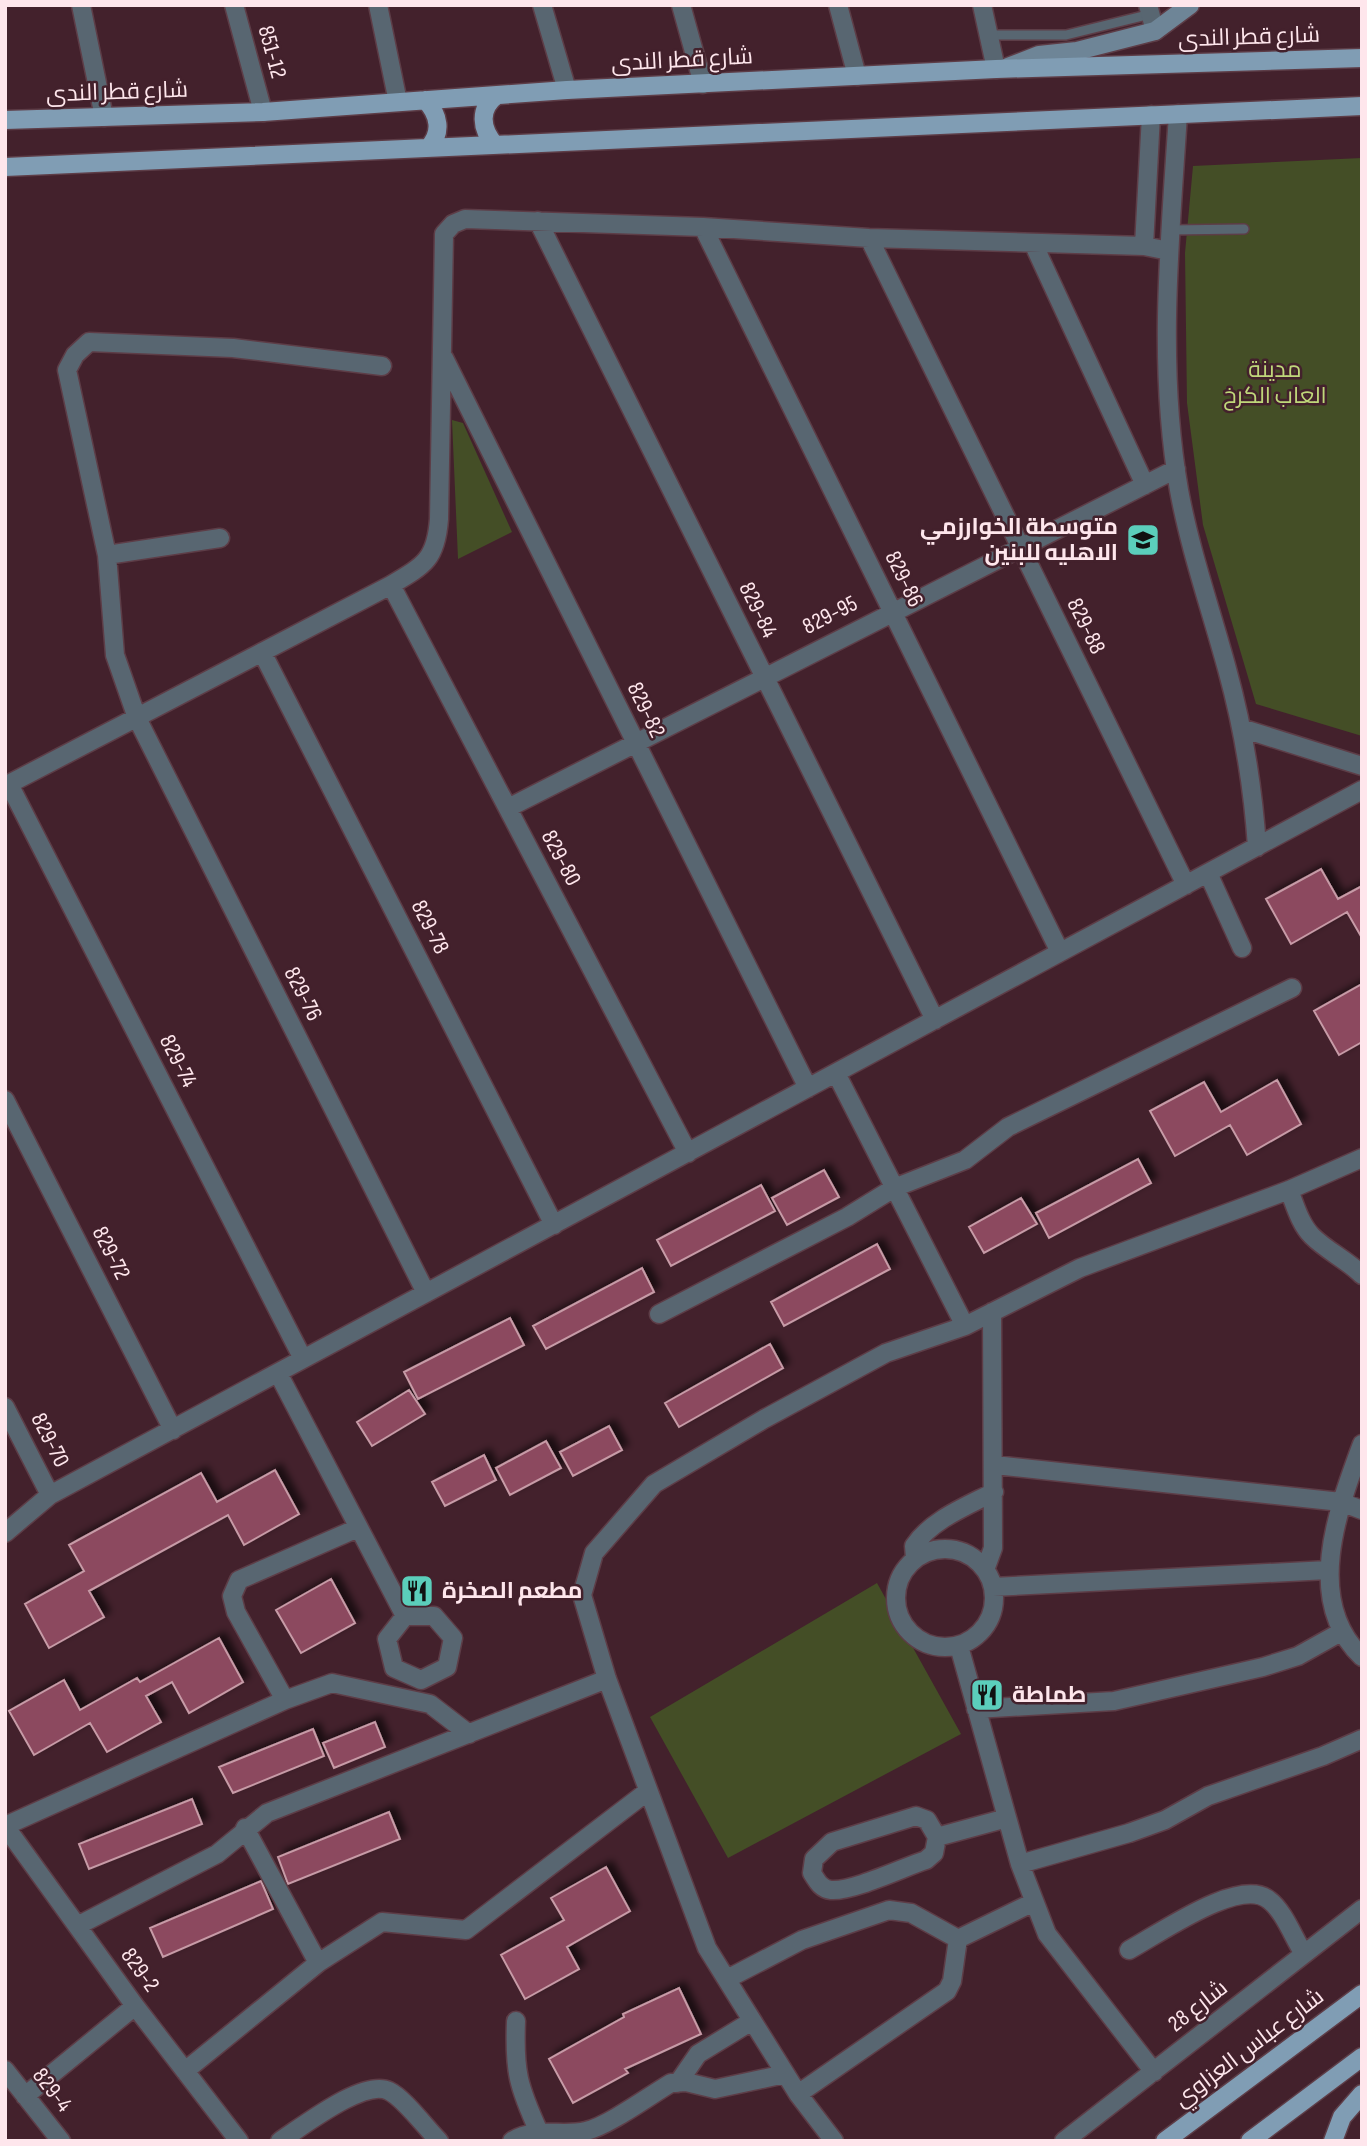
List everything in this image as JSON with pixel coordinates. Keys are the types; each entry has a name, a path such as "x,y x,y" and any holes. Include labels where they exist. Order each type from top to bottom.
{"main road":[{"name":"شارع قطر الندى","path":"5,120 263,112 567,90 1000,69 1362,58"},
{"path":"495,145 483,129 483,119 489,100 497,95"},
{"path":"425,100 436,114 438,123 434,142 428,148"},
{"path":"5,167 1362,106"},
{"name":"شارع عباس العزاوي","path":"1165,2141 1362,1994"},
{"path":"1250,2141 1362,2057"},
{"path":"1332,2141 1342,2117 1362,2094"}],"street":[{"path":"81,5 104,117"},
{"name":"851-12","path":"234,5 263,112"},
{"path":"377,5 398,102"},
{"path":"542,5 567,90"},
{"path":"681,5 703,84"},
{"path":"838,5 858,76"},
{"path":"982,5 1000,69 1039,55 1077,51 1151,17 1190,5"},
{"path":"1178,114 1170,230 1166,365 1176,469 1184,513 1241,728 1254,808 1257,847"},
{"path":"1144,246 1151,116"},
{"path":"7,785 391,585 429,560 437,544 444,234 453,224 465,219 703,227 869,238 1144,246 1169,251"},
{"name":"829-84","path":"538,221 934,1020"},
{"name":"829-86","path":"703,227 1060,952"},
{"name":"829-88","path":"869,238 1186,885"},
{"path":"1033,243 1144,485"},
{"name":"829-76","path":"382,366 233,348 89,342 75,355 67,370 107,555 115,655 136,718 426,1293"},
{"name":"829-82","path":"442,354 807,1088"},
{"name":"829-95","path":"508,808 1176,469"},
{"path":"107,555 220,538"},
{"name":"829-80","path":"391,585 688,1153"},
{"name":"829-78","path":"262,652 554,1225"},
{"path":"1241,728 1362,766"},
{"name":"829-74","path":"7,785 303,1359"},
{"path":"5,1533 50,1496 1362,790"},
{"path":"1208,873 1242,948"},
{"path":"659,1314 847,1217 894,1188 965,1160 1008,1127 1292,988"},
{"path":"836,1073 965,1326"},
{"name":"829-72","path":"5,1100 173,1430"},
{"path":"834,2141 798,2094 707,1948 607,1679 582,1595 594,1553 654,1484 764,1419 886,1353 965,1326 1080,1268 1289,1190 1362,1158"},
{"path":"1289,1190 1303,1224 1312,1237 1341,1255 1362,1275"},
{"path":"985,1570 993,1548 995,1465 992,1312"},
{"path":"278,1373 405,1616"},
{"name":"829-70","path":"5,1407 50,1496"},
{"path":"1362,1444 1341,1502 1328,1570 1340,1632 1362,1657"},
{"path":"995,1465 1341,1502 1362,1510"},
{"path":"915,1558 914,1546 920,1536 948,1516 994,1492"},
{"path":"285,1700 236,1612 232,1596 239,1580 358,1528"},
{"path":"952,1549 971,1556 985,1570 993,1587 993,1605 988,1623 975,1637 959,1646 939,1647 920,1642 906,1629 897,1611 896,1592 902,1573 915,1558 933,1550 952,1549"},
{"path":"993,1587 1328,1570"},
{"path":"976,1709 1114,1701 1263,1667 1298,1656 1340,1632"},
{"path":"959,1646 1020,1864 1047,1934 1154,2072"},
{"path":"77,1926 216,1854 234,1843 245,1828 267,1813 607,1679"},
{"path":"5,1826 285,1700 332,1683 430,1704 469,1734"},
{"path":"1020,1864 1153,1824 1209,1796 1362,1740"},
{"path":"185,2071 318,1963 382,1922 466,1930 648,1791"},
{"path":"916,1816 927,1820 937,1837 933,1853 926,1860 845,1888 830,1890 820,1886 812,1873 814,1859 832,1842 903,1818 916,1816"},
{"path":"937,1837 1007,1818"},
{"name":"829-2","path":"5,1826 135,2006 239,2141"},
{"path":"245,1828 318,1963"},
{"path":"1129,1950 1232,1895 1253,1892 1270,1901 1304,1954"},
{"path":"958,1939 1034,1902"},
{"name":"شارع 28","path":"1064,2141 1362,1909"},
{"path":"727,1979 802,1940 889,1910 911,1913 958,1939"},
{"path":"798,2094 947,1991 952,1981 958,1939"},
{"path":"25,2096 135,2006"},
{"path":"516,2021 514,2065 519,2089 539,2132"},
{"path":"678,2083 698,2054 752,2021"},
{"name":"829-4","path":"5,2070 61,2141"},
{"path":"512,2141 539,2132 565,2134 588,2131 671,2083 715,2089 785,2074"},
{"path":"280,2141 351,2096 372,2088 390,2091 439,2141"}],"lane":[{"path":"990,34 1066,35 1151,17"},
{"path":"1170,230 1244,229"}],"green space":[{"name":"مدينة العاب الكرخ","path":"1362,158 1362,736 1256,704 1203,525 1187,403 1185,253 1193,166"},
{"path":"452,420 463,423 512,532 458,559"},
{"path":"877,1583 961,1734 728,1858 650,1717"}],"building":[{"path":"1321,869 1338,899 1362,886 1362,938 1347,912 1291,944 1266,899"},
{"path":"1362,984 1362,1042 1339,1055 1314,1011"},
{"path":"1277,1080 1301,1124 1247,1155 1230,1125 1175,1156 1150,1111 1204,1082 1221,1112"},
{"path":"1138,1159 1151,1183 1049,1238 1036,1213"},
{"path":"824,1170 839,1197 787,1225 772,1198"},
{"path":"761,1185 775,1211 671,1266 657,1240"},
{"path":"1021,1198 1037,1224 984,1253 969,1227"},
{"path":"877,1244 890,1269 784,1326 771,1302"},
{"path":"642,1268 654,1292 546,1349 533,1326"},
{"path":"510,1318 524,1345 418,1399 404,1372"},
{"path":"770,1344 783,1368 679,1427 665,1403"},
{"path":"409,1390 425,1414 372,1446 357,1422"},
{"path":"609,1426 622,1450 573,1476 560,1452"},
{"path":"546,1441 561,1468 510,1495 496,1468"},
{"path":"484,1455 496,1480 445,1506 432,1482"},
{"path":"275,1470 299,1514 244,1545 228,1515 89,1591 104,1617 49,1648 25,1604 84,1571 69,1545 201,1473 217,1502"},
{"path":"331,1579 355,1623 301,1653 276,1610"},
{"path":"219,1638 243,1682 189,1713 172,1682 146,1696 161,1722 107,1752 90,1723 34,1755 9,1711 64,1680 80,1710 137,1678 140,1682"},
{"path":"375,1722 385,1747 334,1768 323,1743"},
{"path":"313,1729 324,1756 233,1793 219,1767"},
{"path":"192,1799 202,1824 89,1869 79,1844"},
{"path":"389,1812 400,1839 288,1884 278,1857"},
{"path":"606,1867 630,1911 567,1947 579,1969 525,1999 501,1955 564,1920 551,1898"},
{"path":"261,1881 273,1909 163,1957 150,1928"},
{"path":"679,1988 701,2034 625,2069 628,2073 573,2103 549,2059 624,2017 623,2014"}],"place":[{"name":"متوسطة الخوارزمي الاهليه للبنين","path":"1143,540"},
{"name":"مطعم الصخرة","path":"417,1591"},
{"name":"طماطة","path":"987,1695"}]}
